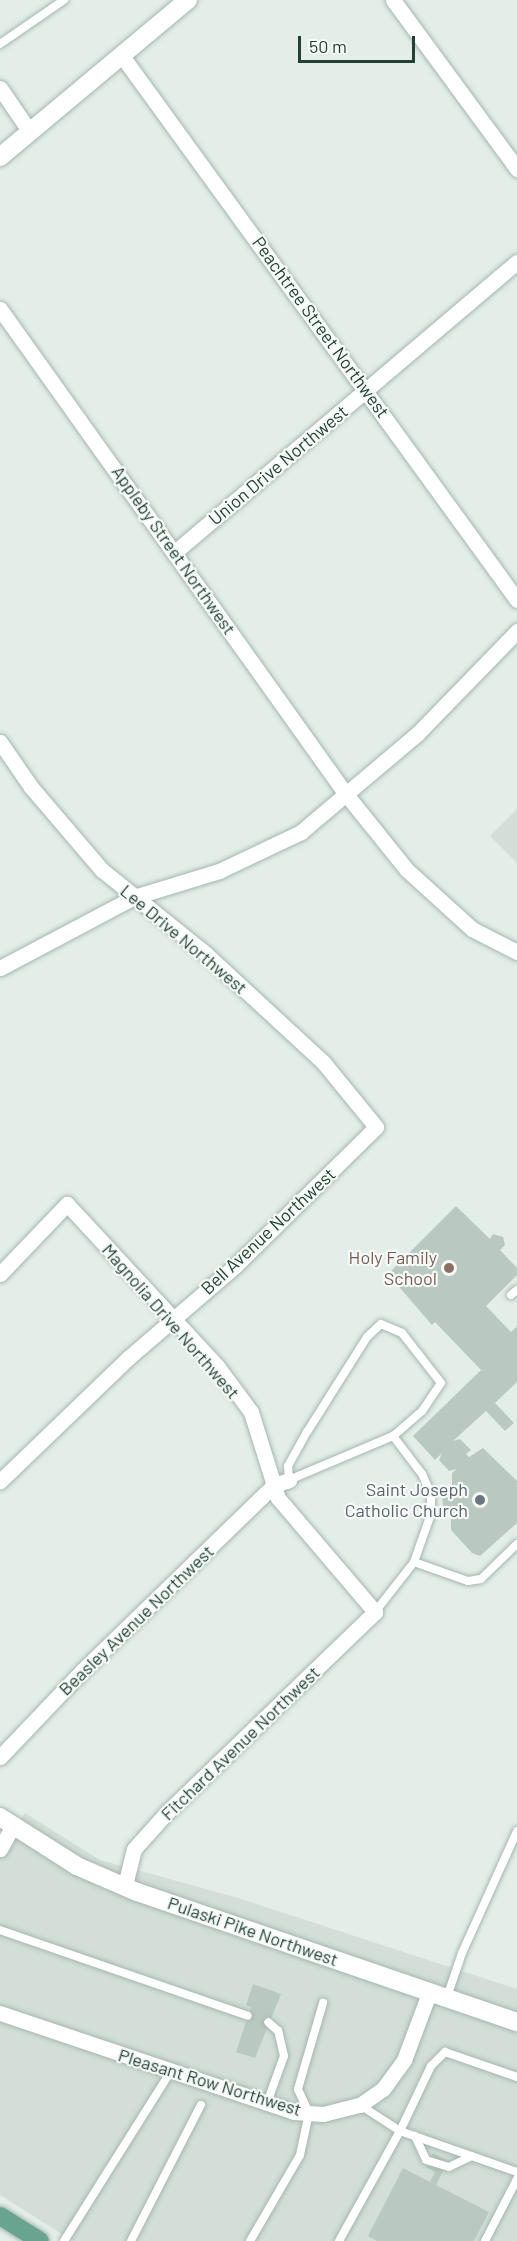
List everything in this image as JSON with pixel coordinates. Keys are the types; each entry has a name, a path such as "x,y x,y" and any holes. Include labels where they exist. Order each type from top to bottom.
{"main road":[{"path":"0,157 188,0"},
{"name":"Pulaski Pike Northwest","path":"6,1822 77,1866 125,1886 517,2022"},
{"path":"0,2216 40,2241"}],"street":[{"path":"393,0 517,170"},
{"name":"Peachtree Street Northwest","path":"122,56 367,390 517,600"},
{"path":"0,88 30,132"},
{"name":"Union Drive Northwest","path":"176,551 517,262"},
{"name":"Appleby Street Northwest","path":"0,309 176,551 345,794 407,870 471,929 517,952"},
{"path":"0,968 134,897 219,871 301,832 417,734 517,631"},
{"name":"Lee Drive Northwest","path":"0,742 31,787 102,870 206,954 323,1062 376,1127"},
{"name":"Bell Avenue Northwest","path":"0,1481 172,1318 235,1266 376,1127"},
{"name":"Magnolia Drive Northwest","path":"0,1274 67,1204 216,1366 251,1412 281,1482 278,1498 375,1612"},
{"name":"Beasley Avenue Northwest","path":"0,1757 82,1671 281,1482"},
{"name":"Fitchard Avenue Northwest","path":"125,1886 134,1849 169,1809 375,1612"},
{"path":"0,1849 6,1822"},
{"name":"Pleasant Row Northwest","path":"0,2013 267,2103 323,2114 360,2105 382,2089 404,2060 439,1994"}],"lane":[{"path":"0,44 64,0"},
{"path":"381,1324 402,1333 441,1383 422,1411 393,1436 281,1482 307,1432 367,1337 381,1324"},
{"path":"375,1612 414,1562 431,1514 431,1494 422,1474 393,1436"},
{"path":"414,1562 452,1577 481,1579 517,1544"},
{"path":"439,1994 462,1953 517,1831"},
{"path":"0,1930 248,2016"},
{"path":"250,2241 300,2154 309,2113 298,2089 323,2003"},
{"path":"267,2022 278,2031 284,2056 267,2103"},
{"path":"342,2240 400,2131 431,2066 445,2052 517,2077"},
{"path":"64,2241 171,2072"},
{"path":"131,2241 201,2105"},
{"path":"360,2105 400,2131 517,2172"},
{"path":"415,2136 426,2160 449,2167 472,2156"},
{"path":"485,2241 517,2179"}],"shaded area":[{"path":"517,809 517,863 490,836"},
{"path":"25,1813 100,1860 235,1897 517,1989 517,2241 73,2241 0,2195 0,1847"}],"building":[{"path":"456,1206 490,1239 493,1234 503,1237 505,1245 500,1250 517,1268 517,1275 486,1306 511,1332 517,1326 517,1382 495,1403 514,1423 505,1431 486,1411 453,1441 460,1439 471,1450 466,1454 469,1457 483,1448 517,1481 517,1523 480,1556 472,1553 451,1530 451,1513 443,1513 442,1487 452,1487 452,1473 457,1469 449,1471 439,1460 442,1453 435,1460 413,1436 481,1370 435,1322 432,1325 388,1274"},
{"path":"253,1984 281,1994 255,2058 236,2052 251,2007 246,2005"},
{"path":"433,2153 448,2161 436,2185 489,2212 474,2241 377,2241 368,2236 403,2168 430,2182 435,2172 426,2167"}],"place":[{"name":"Holy Family School","path":"449,1268"},
{"name":"Saint Joseph Catholic Church","path":"480,1500"}]}
